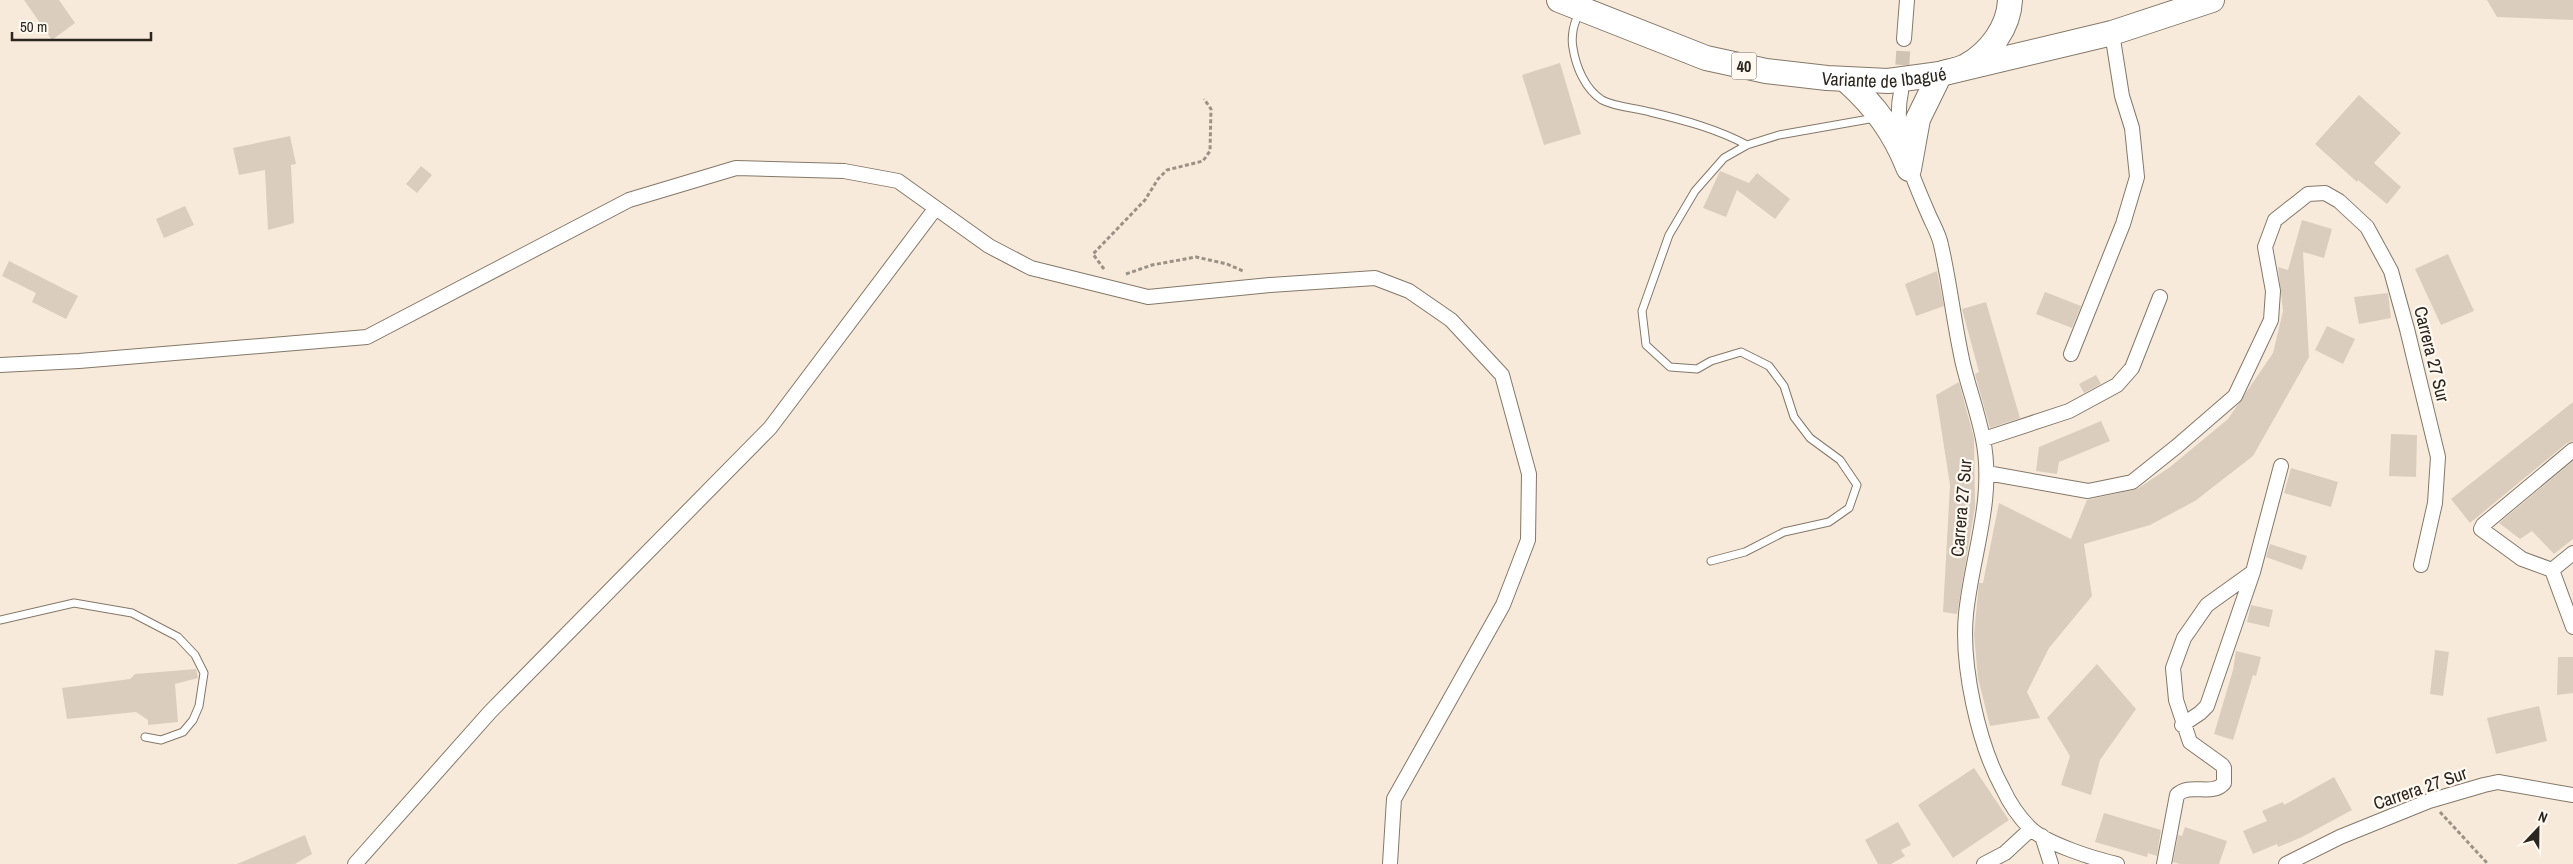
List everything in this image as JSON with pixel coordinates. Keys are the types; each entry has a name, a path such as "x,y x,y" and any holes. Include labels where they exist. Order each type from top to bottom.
{"highway":[{"name":"Variante de Ibagué","path":"1559,0 1706,58 1766,71 1847,81 1888,81 1940,74 2112,33 2212,0"},
{"path":"1909,169 1918,119 1940,74 1966,66 1988,50 2003,28 2010,0"},
{"path":"1847,81 1882,117 1898,142 1909,169"}],"street":[{"path":"1904,39 1907,0"},
{"path":"2071,354 2123,224 2137,177 2132,128 2122,96 2112,33"},
{"name":"Carrera 27 Sur","path":"1901,92 1900,114 1909,169 1941,242 1963,364 1984,439 1987,473 1981,539 1966,614 1966,649 1977,725 2002,790 2036,832"},
{"path":"0,365 80,361 367,337 629,200 736,168 844,171 898,181 989,246 1031,268 1148,297 1270,284 1374,278 1409,291 1451,320 1502,375 1530,474 1528,540 1503,605 1394,798 1390,864"},
{"name":"Carrera 27 Sur","path":"1987,473 2088,491 2132,482 2213,415 2235,396 2270,320 2273,291 2265,247 2275,220 2308,194 2325,193 2339,202 2367,227 2391,271 2438,457 2435,503 2421,565"},
{"path":"355,864 490,712 770,428 935,209"},
{"path":"1984,439 2069,411 2117,385 2132,368 2160,297"},
{"path":"2573,450 2482,525 2481,529 2522,559 2552,570 2573,627"},
{"path":"2182,725 2207,706 2253,572 2281,466"},
{"path":"2552,570 2573,553"},
{"path":"2164,864 2177,796 2186,788 2218,789 2224,783 2224,768 2190,742 2182,725 2176,700 2173,668 2184,638 2207,605 2253,572"},
{"name":"Carrera 27 Sur","path":"2286,864 2340,837 2430,801 2498,782 2573,795"},
{"path":"1984,864 2005,853 2036,832"},
{"path":"2036,832 2051,864"},
{"path":"2036,832 2093,858 2117,864"}],"lane":[{"path":"1583,11 1577,16 1571,41 1576,64 1588,86 1603,100 1727,134 1748,145"},
{"path":"1711,561 1745,552 1784,532 1829,522 1849,508 1856,485 1840,460 1810,438 1794,417 1784,386 1769,366 1741,352 1711,361 1697,369 1670,367 1646,345 1642,311 1669,235 1695,191 1724,158 1748,145 1778,135 1882,117"},
{"path":"0,620 74,603 132,614 178,637 194,655 204,673 198,706 193,720 183,732 162,740 146,737"}],"path":[{"path":"1109,271 1101,268 1094,254 1108,237 1145,200 1158,179 1168,170 1203,161 1210,151 1211,109 1204,99"},
{"path":"1124,274 1152,265 1196,257 1227,264 1270,284"},
{"path":"2430,801 2488,864"}],"building":[{"path":"24,0 59,0 75,23 52,40"},
{"path":"2487,0 2573,0 2573,20 2497,17"},
{"path":"1560,63 1581,134 1544,145 1522,75"},
{"path":"2359,95 2401,133 2374,163 2401,187 2387,204 2358,180 2357,182 2315,144"},
{"path":"290,136 296,164 291,165 294,223 268,230 265,170 239,175 233,148"},
{"path":"421,166 432,175 417,193 406,184"},
{"path":"1720,171 1749,183 1757,173 1790,199 1775,219 1737,190 1726,217 1703,208"},
{"path":"185,206 194,225 164,238 156,219"},
{"path":"2302,220 2332,229 2324,258 2303,252 2309,357 2253,456 2195,501 2150,525 2084,544 2092,596 2049,648 2027,692 2040,718 1990,726 1978,678 1974,634 1979,583 1983,583 1999,503 2071,539 2087,500 2137,489 2170,467 2228,419 2273,353 2283,311 2278,267 2288,270"},
{"path":"2448,254 2474,311 2441,325 2415,269"},
{"path":"9,261 78,296 66,319 32,302 36,293 2,276"},
{"path":"1937,271 1944,306 1916,316 1905,284"},
{"path":"2045,292 2081,306 2072,328 2036,314"},
{"path":"2388,293 2391,318 2359,324 2354,297"},
{"path":"1986,302 2020,418 1990,428 1975,374 1979,372 1962,309"},
{"path":"2327,326 2355,339 2343,364 2315,350"},
{"path":"2096,375 2101,384 2084,393 2079,384"},
{"path":"1959,382 1974,438 1975,507 1957,614 1943,612 1950,485 1936,395"},
{"path":"2573,402 2573,441 2567,443 2470,523 2451,499"},
{"path":"2101,421 2110,441 2059,462 2057,474 2036,471 2039,447"},
{"path":"2391,434 2417,435 2416,477 2389,476"},
{"path":"2573,461 2573,539 2554,554 2532,531 2520,539 2499,523"},
{"path":"2291,468 2338,482 2331,507 2284,493"},
{"path":"2270,544 2307,556 2302,570 2266,557"},
{"path":"2251,605 2273,610 2269,627 2247,622"},
{"path":"2435,650 2449,652 2443,696 2430,694"},
{"path":"2236,651 2261,657 2256,676 2253,675 2233,740 2214,734 2233,670"},
{"path":"2558,657 2573,657 2573,693 2557,695"},
{"path":"2097,664 2136,709 2100,760 2091,795 2061,785 2070,756 2047,718"},
{"path":"196,669 198,678 175,684 178,722 148,725 148,720 136,712 67,719 62,688 130,679 135,674"},
{"path":"2539,706 2547,741 2496,754 2487,718"},
{"path":"1974,768 2009,820 1953,858 1918,805"},
{"path":"2334,777 2352,810 2302,837 2278,847 2277,844 2253,854 2243,831 2267,821 2262,811 2283,802 2284,805"},
{"path":"2104,813 2161,830 2157,856 2148,853 2147,857 2095,842"},
{"path":"1898,822 1911,845 1901,850 1905,856 1891,864 1878,864 1865,840"},
{"path":"2185,827 2227,841 2219,864 2180,864 2173,862 2178,835 2182,836"},
{"path":"305,835 312,854 295,864 237,864"}],"tunnel":[{"path":"1901,86 1904,39"}]}
